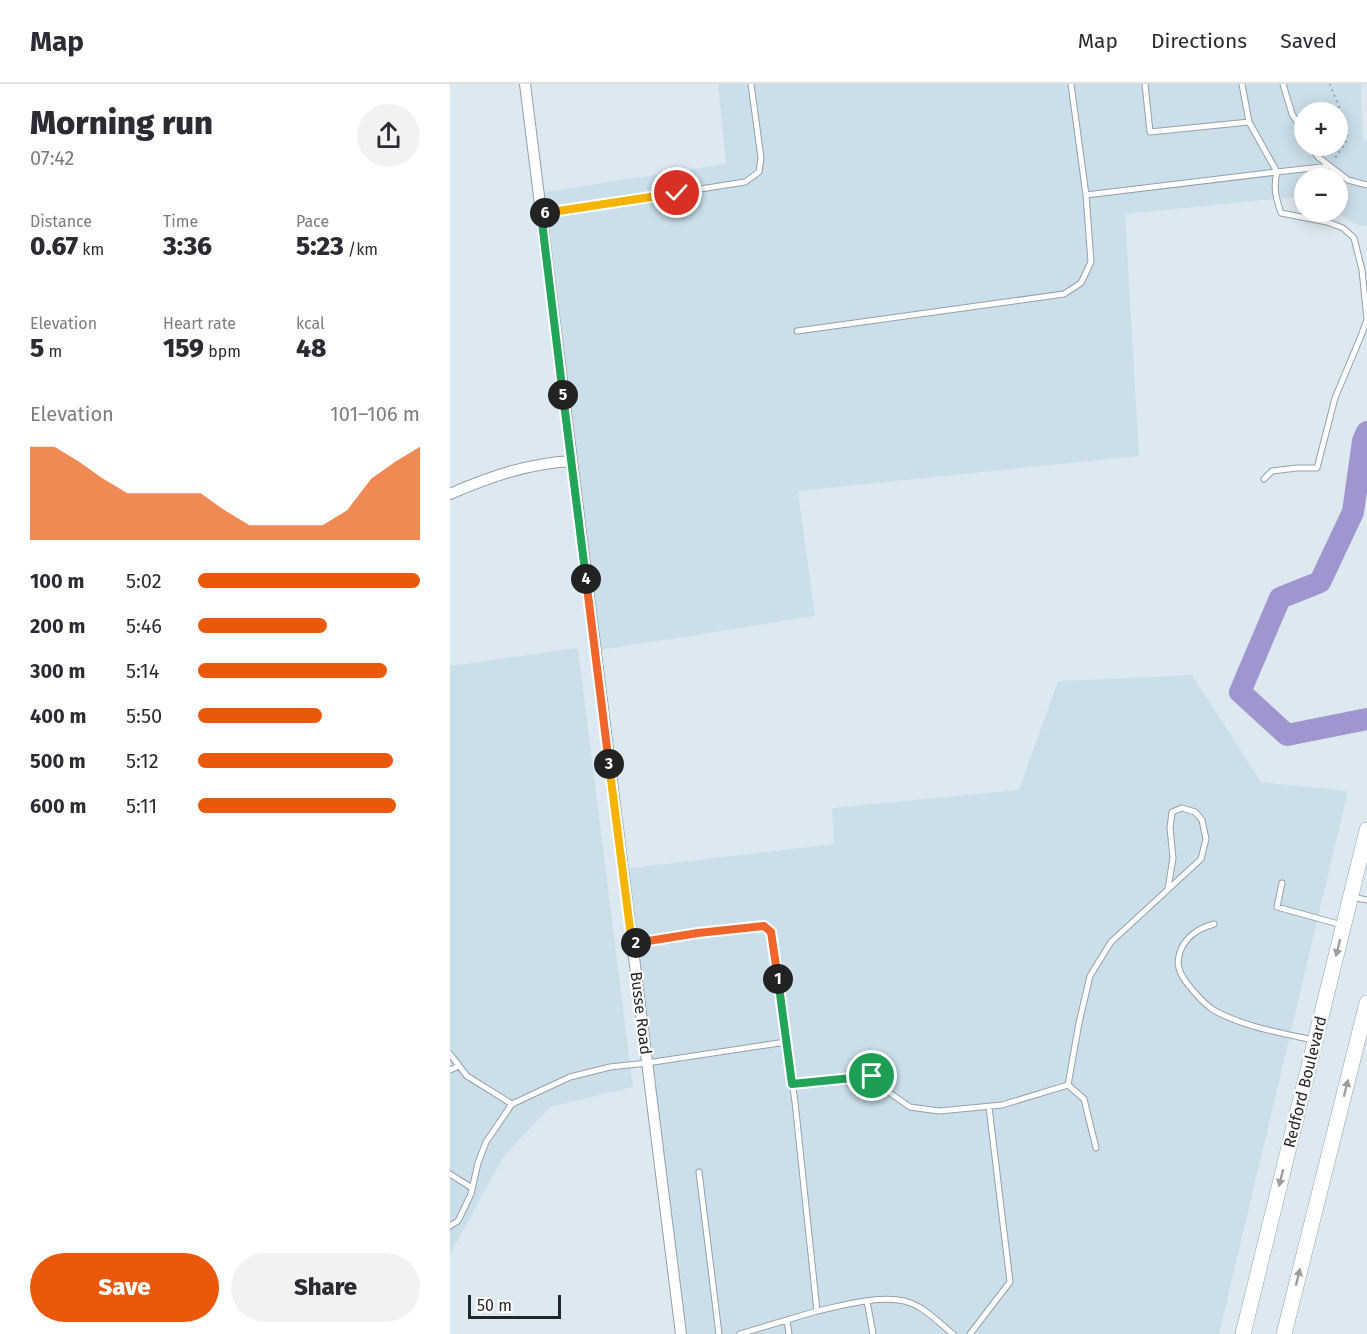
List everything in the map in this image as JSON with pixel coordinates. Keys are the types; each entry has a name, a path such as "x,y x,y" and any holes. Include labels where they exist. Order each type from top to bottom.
{"main road":[{"name":"Redford Boulevard","path":"1243,1334 1367,830"},
{"path":"1284,1334 1367,1003"}],"street":[{"name":"Busse Road","path":"525,84 681,1334"},
{"path":"450,494 515,470 554,462 572,461"}],"lane":[{"path":"541,214 745,182 759,172 761,158 751,84"},
{"path":"797,331 1064,294 1081,283 1091,262 1086,195 1071,84"},
{"path":"1145,84 1150,132 1249,122"},
{"path":"1242,84 1249,122 1277,172 1274,183 1281,213 1326,222 1343,228 1354,238 1362,270 1367,320 1335,398 1317,468 1272,471 1264,479"},
{"path":"1283,84 1294,117"},
{"path":"1317,156 1348,180 1367,184"},
{"path":"1086,195 1330,165"},
{"path":"1068,1084 1090,976 1111,942 1201,859 1206,839 1202,820 1195,812 1182,808 1172,812 1170,828 1173,858 1168,889"},
{"path":"1282,883 1277,907 1343,926"},
{"path":"1351,896 1367,900"},
{"path":"1214,924 1191,935 1182,946 1178,960 1180,972 1192,989 1211,1008 1246,1024 1315,1041"},
{"path":"632,944 698,933 764,926 771,932 792,1084 817,1311"},
{"path":"450,1226 458,1221 471,1194 478,1163 486,1142 512,1104 578,1075 610,1066 647,1063 786,1042"},
{"path":"450,1054 467,1076 512,1104"},
{"path":"450,1070 459,1066"},
{"path":"792,1084 872,1076 887,1091 910,1107 939,1111 1002,1106 1068,1084"},
{"path":"1068,1084 1084,1099 1096,1148"},
{"path":"970,1334 1010,1282 989,1107"},
{"path":"699,1172 719,1334"},
{"path":"450,1174 472,1188"},
{"path":"740,1334 817,1311 896,1298 918,1306 952,1334"},
{"path":"867,1301 873,1334"},
{"path":"787,1320 789,1334"}],"path":[{"path":"1330,84 1347,134 1346,141 1330,165"}],"shaded area":[{"path":"718,84 1361,84 1363,139 1367,140 1367,226 1360,226 1348,220 1348,168 1294,168 1294,197 1125,214 1139,456 798,491 815,616 595,651 538,193 726,164"},
{"path":"578,648 633,1087 550,1107 504,1156 450,1254 450,666"},
{"path":"1192,675 1261,782 1348,791 1219,1334 681,1334 622,869 834,844 832,808 1019,790 1058,681"}],"waterway":[{"path":"1367,432 1363,441 1353,512 1320,582 1280,598 1240,692 1287,735 1367,719"}],"route":[{"path":"677,193 541,214 632,944 698,933 764,926 771,932 792,1084 872,1076"}]}
